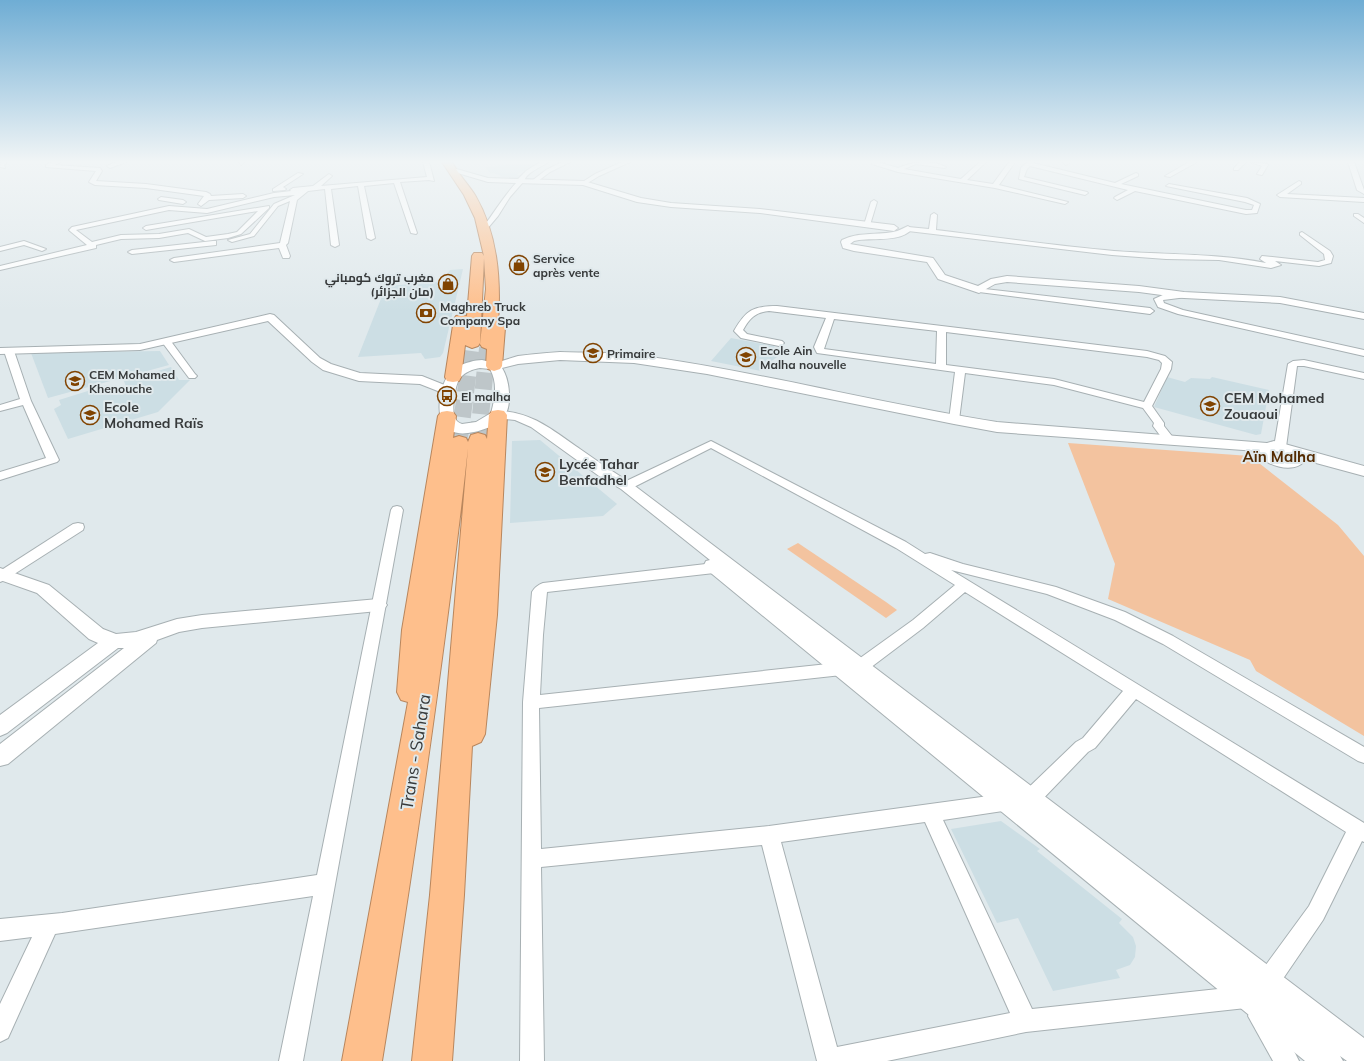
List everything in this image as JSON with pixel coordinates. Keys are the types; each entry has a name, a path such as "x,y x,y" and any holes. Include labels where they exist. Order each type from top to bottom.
{"highway":[{"path":"467,212 477,236 478,262 472,343"},
{"path":"477,212 491,250 492,276 488,344"},
{"path":"453,377 468,274 478,262"},
{"path":"492,276 500,287 498,371"},
{"path":"447,895 477,696 489,564 498,415"},
{"path":"400,846 415,630 447,416"},
{"name":"Trans - Sahara","path":"362,1061 400,846 445,555 469,440 447,895 432,1061"}],"main road":[{"path":"498,371 518,360 560,356 610,357 658,361 996,427 1169,440 1279,453 1364,471"},
{"path":"498,371 526,364 549,361 587,360 634,363 683,370 768,389 1008,436 1279,453 1364,481"},
{"path":"488,364 498,371 502,386 498,415 484,425 464,428 452,425 447,416 448,391 453,377 460,370 471,365 488,364"}],"street":[{"path":"92,244 71,230 153,212"},
{"path":"146,228 249,212"},
{"path":"0,268 91,247 93,246 92,244 122,237 159,236 208,227 220,219 253,212"},
{"path":"189,231 205,239 228,236 239,233 261,212"},
{"path":"132,252 166,250 244,238 252,235 271,212"},
{"path":"286,256 282,245 284,243 292,212"},
{"path":"331,212 335,245"},
{"path":"366,212 371,238"},
{"path":"407,212 414,233"},
{"path":"484,228 497,212"},
{"path":"764,212 1112,253 1166,257 1219,258 1271,266 1276,266 1264,259 1272,258 1319,264 1328,261 1329,256 1327,253 1302,234"},
{"path":"867,224 871,212"},
{"path":"932,232 934,215"},
{"path":"1356,215 1364,221"},
{"path":"908,229 900,234 856,238 845,242 846,246 854,248 923,258 933,263 941,277 962,286 979,290 1150,311"},
{"path":"159,236 161,244"},
{"path":"0,249 24,242 42,249"},
{"path":"174,260 282,245"},
{"path":"0,258 11,265"},
{"path":"979,290 988,282 1007,279 1140,289 1184,295 1280,300 1364,316"},
{"path":"1184,295 1165,296 1158,299 1161,305 1181,312 1364,353"},
{"path":"778,343 744,336 738,331 746,316 756,310 777,309 1147,354 1162,358 1167,362 1166,369 1147,406"},
{"path":"831,316 819,347 820,350 941,368 1060,383 1147,406 1160,423 1158,426 1160,430 1169,440"},
{"path":"0,476 53,460 5,351 127,348 167,342 270,317 316,360 328,367 359,377 422,380 448,391"},
{"path":"941,368 942,330"},
{"path":"167,342 192,376"},
{"path":"1279,453 1293,364 1304,363 1364,376"},
{"path":"954,420 960,370"},
{"path":"0,408 26,401"},
{"path":"498,415 519,417 536,424 604,473 626,486 850,668 1007,802 1328,1061"},
{"path":"626,486 711,444 901,545 1135,689 1361,831 1316,913 1268,981"},
{"path":"604,473 618,489 724,567"},
{"path":"291,1061 397,510"},
{"path":"1,575 78,527"},
{"path":"901,545 960,568 1051,590 1120,616 1168,640 1364,756"},
{"path":"532,1061 531,702 539,592 543,588 724,567"},
{"path":"1,575 43,589 96,634 103,639 113,642 135,640 180,626 201,622 378,605"},
{"path":"531,702 850,668 921,621 965,584"},
{"path":"0,757 156,633"},
{"path":"0,727 113,642"},
{"path":"850,668 1030,799 1364,1056"},
{"path":"532,859 769,835 1030,799 1082,747 1088,743 1135,689"},
{"path":"930,813 1026,1021"},
{"path":"769,835 829,1061 1026,1021 1248,997"},
{"path":"0,930 48,925 325,884"},
{"path":"0,1030 48,925"},
{"path":"1248,997 1287,1061"}],"shaded area":[{"path":"463,269 443,353 440,357 425,359 421,353 358,357 386,286 437,282 446,276 450,270"},
{"name":"Ecole Ain Malha nouvelle","path":"731,338 774,346 775,348 786,351 770,362 775,364 761,371 711,361"},
{"name":"CEM Mohamed Khenouche","path":"160,351 169,365 48,398 31,353"},
{"path":"171,367 179,380 190,380 158,412 68,439 54,409 61,405 59,400 107,385 111,392 126,387 124,381"},
{"name":"CEM Mohamed Zouaoui","path":"1167,377 1185,382 1191,378 1210,379 1212,377 1269,390 1261,434 1256,435 1154,407"},
{"name":"Lycée Tahar Benfadhel","path":"540,440 617,504 603,516 510,523 512,441"},
{"path":"1068,443 1250,456 1338,525 1364,556 1364,736 1256,671 1250,660 1108,599 1115,564"},
{"path":"798,543 897,610 886,618 787,549"},
{"path":"1001,821 1040,849 1037,851 1122,919 1119,923 1133,937 1136,946 1135,957 1130,965 1116,970 1120,978 1053,991 1018,918 997,923 951,829"}],"tunnel":[{"path":"459,442 472,343"},
{"path":"478,439 488,344"}],"place":[{"name":"Service après vente","path":"519,265"},
{"name":"مغرب تروك كومباني (مان الجزائر)","path":"448,284"},
{"name":"Maghreb Truck Company Spa","path":"426,313"},
{"name":"Primaire","path":"593,353"},
{"name":"Ecole Ain Malha nouvelle","path":"746,357"},
{"name":"CEM Mohamed Khenouche","path":"75,381"},
{"name":"El malha","path":"447,396"},
{"name":"CEM Mohamed Zouaoui","path":"1210,406"},
{"name":"Ecole Mohamed Raïs","path":"90,415"},
{"name":"Lycée Tahar Benfadhel","path":"545,472"}],"district":[{"name":"Aïn Malha","path":"1279,456"}]}
